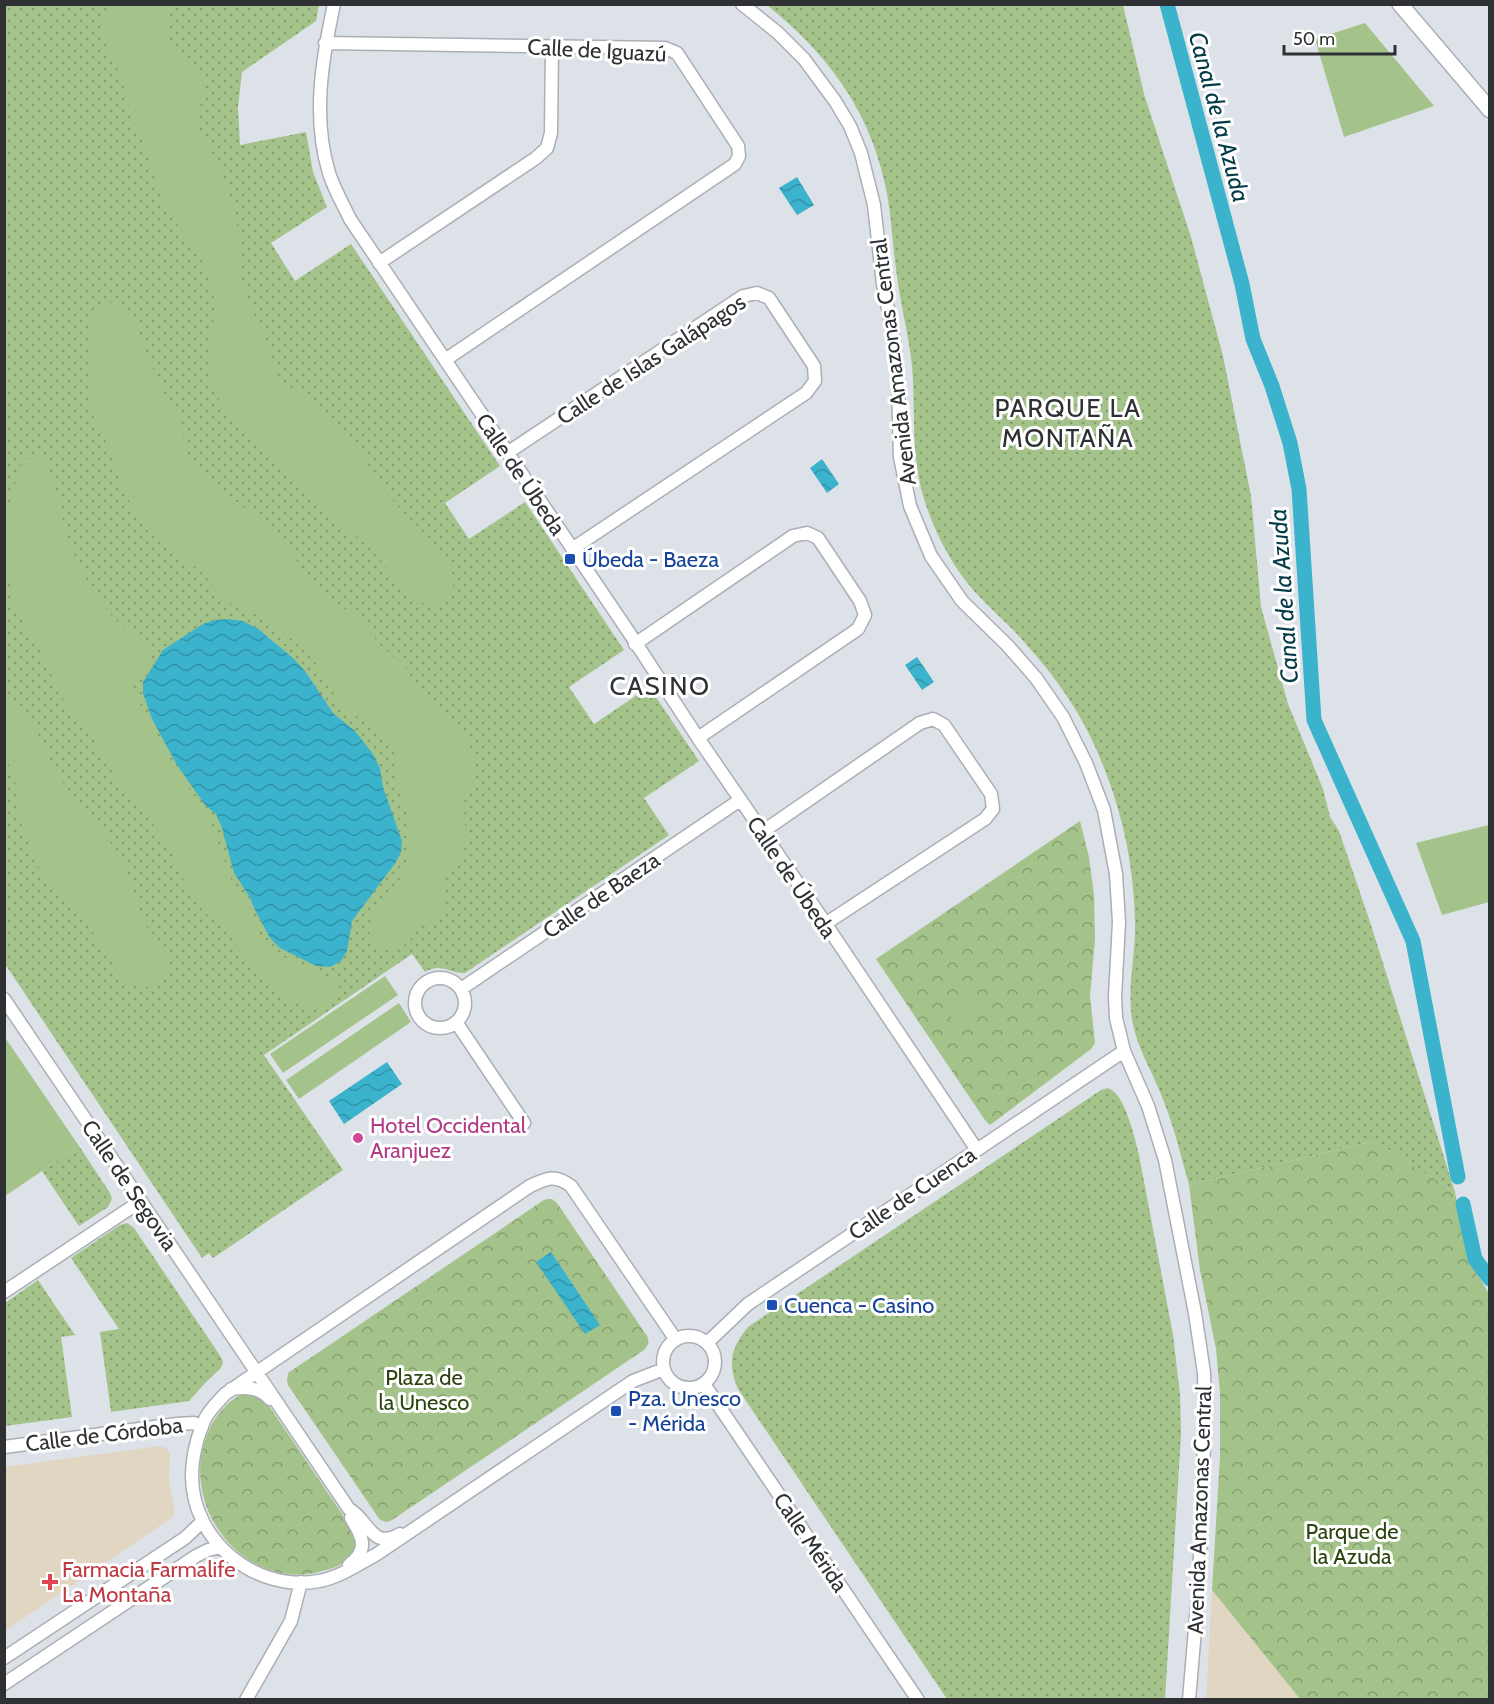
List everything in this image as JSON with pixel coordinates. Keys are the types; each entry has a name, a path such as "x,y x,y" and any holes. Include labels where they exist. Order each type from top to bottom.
{"street":[{"name":"Calle de Úbeda","path":"334,4 320,84 320,130 329,174 350,219 977,1150"},
{"name":"Avenida Amazonas Central","path":"742,4 778,33 804,59 835,101 850,126 861,153 874,205 893,334 898,379 900,457 910,506 931,556 962,601 1008,646 1036,678 1063,717 1086,763 1104,810 1116,874 1119,922 1116,1018 1124,1051 1148,1106 1165,1160 1195,1313 1204,1373 1206,1417 1198,1582 1189,1700"},
{"path":"1400,4 1490,110"},
{"name":"Calle de Iguazú","path":"326,43 666,48 677,53 738,146 739,156 735,164 445,360"},
{"path":"379,263 537,158 547,148 551,133 552,46"},
{"name":"Calle de Islas Galápagos","path":"507,453 743,296 757,293 770,298 814,366 815,381 806,393 572,549"},
{"path":"635,644 793,536 807,533 818,538 860,601 865,615 858,628 698,738"},
{"path":"762,832 920,723 933,719 944,725 990,794 993,808 984,819 825,924"},
{"name":"Calle de Baeza","path":"461,989 740,800"},
{"path":"434,978 445,978 454,982 461,989 465,1005 462,1015 456,1022 448,1027 437,1028 427,1025 419,1017 415,1007 415,996 424,983 434,978"},
{"name":"Calle de Segovia","path":"4,999 256,1371"},
{"path":"456,1022 524,1123"},
{"name":"Calle de Cuenca","path":"707,1343 748,1304 1124,1051"},
{"path":"664,1369 633,1382 376,1554 344,1573 321,1581 279,1581 255,1573 240,1564 207,1530 194,1497 192,1476 195,1447 211,1410 225,1394 530,1186 544,1179 562,1180 571,1186 676,1340"},
{"path":"4,1292 141,1201"},
{"path":"684,1337 692,1337 707,1343 715,1360 711,1377 704,1384 689,1388 674,1383 664,1369 663,1361 669,1346 684,1337"},
{"path":"256,1371 349,1509 350,1517 361,1534 361,1552 335,1575"},
{"name":"Calle Mérida","path":"704,1384 918,1700"},
{"path":"231,1389 252,1388 260,1391 273,1402 284,1417 289,1419"},
{"name":"Calle de Córdoba","path":"4,1447 194,1423 202,1427"},
{"path":"349,1509 356,1512 372,1534 382,1538 396,1537 412,1526 420,1525"},
{"path":"4,1658 185,1538 202,1521"},
{"path":"4,1684 196,1556 221,1547"},
{"path":"246,1700 291,1621 301,1582"}],"shaded area":[{"path":"159,1446 166,1448 170,1454 169,1480 175,1513 173,1517 5,1631 4,1467"},
{"path":"1212,1590 1300,1699 1206,1700"}],"green space":[{"path":"4,5 319,5 316,21 242,72 238,107 240,145 306,132 313,172 327,207 271,243 295,281 351,244 500,466 445,503 469,539 525,502 624,650 569,687 594,724 649,687 699,761 644,798 669,835 465,973 441,968 425,972 412,954 264,1055 343,1170 213,1258 209,1253 202,1258 5,964"},
{"path":"111,5 174,5 168,24 170,44 178,55 195,69 202,81 203,93 198,130 225,182 237,224 240,273 275,370 281,379 356,447 389,496 446,559 452,574 453,587 451,594 442,602 429,604 414,599 371,549 320,509 266,456 230,416 217,396 209,366 215,305 212,284 198,253 167,210 150,159 131,115 122,80 104,36 104,22"},
{"path":"767,5 1123,5 1144,94 1191,237 1223,356 1251,496 1261,607 1288,704 1323,789 1330,817 1339,831 1455,1192 1374,1141 1189,1185 1169,1115 1140,1047 1132,1019 1130,994 1135,934 1134,900 1125,835 1113,792 1090,736 1066,694 1019,636 967,582 952,561 934,526 920,485 917,468 911,355 895,264 889,204 876,153 867,128 841,82 807,42"},
{"path":"1365,23 1434,106 1344,137 1315,39"},
{"path":"108,302 124,309 135,324 161,388 180,418 188,457 193,466 276,534 323,595 351,613 381,646 402,664 429,702 457,726 473,753 475,777 465,798 464,806 466,842 464,851 445,879 445,911 438,918 417,927 407,943 399,948 382,950 371,939 369,929 374,914 397,884 405,867 409,849 409,822 391,745 382,735 341,703 314,661 299,645 265,619 226,600 202,573 160,543 141,522 125,492 90,404 90,319 96,306"},
{"path":"34,456 42,459 51,474 69,543 87,580 111,615 144,645 152,658 132,681 134,695 146,713 176,773 191,792 197,806 209,819 212,833 219,845 235,889 246,901 260,936 268,946 284,957 337,982 339,996 328,1007 319,1008 284,1002 269,983 249,967 229,932 205,913 190,895 171,851 150,820 125,793 94,740 64,701 57,688 42,653 15,608 5,564 5,517 19,467 26,459"},
{"path":"5,701 18,703 27,712 59,777 101,827 122,861 131,882 142,921 161,944 168,958 168,972 156,984 147,987 138,986 120,975 90,928 76,911 53,892 42,875 19,818 16,786 5,756"},
{"path":"1080,821 1089,857 1094,895 1095,939 1090,996 1095,1043 1091,1049 990,1125 876,959"},
{"path":"1489,825 1489,902 1442,915 1416,843"},
{"path":"385,976 398,995 283,1073 270,1054"},
{"path":"965,996 976,1000 980,1011 976,1022 965,1026 954,1022 950,1011 954,1000"},
{"path":"399,1003 411,1022 299,1099 286,1080"},
{"path":"4,1036 79,1146 5,1196 4,1196"},
{"path":"1108,1088 1114,1092 1124,1107 1139,1155 1173,1335 1180,1394 1181,1434 1165,1699 947,1699 738,1389 732,1356 748,1327 1101,1090"},
{"name":"Parque de la Azuda","path":"1374,1141 1455,1192 1467,1256 1489,1294 1489,1699 1300,1699 1212,1590 1220,1456 1220,1392 1216,1349 1200,1270 1189,1185"},
{"path":"79,1146 112,1199 108,1207 79,1226 42,1171"},
{"name":"Plaza de la Unesco","path":"548,1199 557,1203 647,1336 647,1345 644,1350 392,1520 387,1522 380,1520 288,1385 288,1373"},
{"path":"127,1223 134,1228 223,1363 189,1401 111,1412 100,1332 119,1329 71,1258 120,1225"},
{"path":"38,1280 75,1335 61,1337 72,1417 5,1426 5,1303"},
{"path":"247,1393 255,1394 267,1403 355,1533 356,1548 341,1564 319,1572 290,1574 264,1568 241,1554 222,1535 208,1511 201,1485 201,1457 209,1430 224,1407 235,1398"}],"water":[{"path":"797,177 814,205 797,215 779,188"},
{"path":"822,459 839,484 827,493 810,468"},
{"path":"228,619 243,621 257,628 293,658 305,671 333,713 355,731 373,754 380,768 383,787 402,841 401,852 396,862 352,921 347,951 341,961 330,967 316,966 280,948 270,938 249,896 234,873 216,814 205,805 177,765 152,719 143,693 143,682 163,650 203,624"},
{"path":"917,657 934,682 922,690 905,665"},
{"path":"387,1062 402,1084 344,1124 329,1101"},
{"path":"551,1252 600,1325 585,1334 536,1262"}],"waterway":[{"name":"Canal de la Azuda","path":"1167,4 1242,284 1253,339 1272,386 1290,443 1299,489 1314,720 1413,941 1458,1177"},
{"name":"Canal de la Azuda","path":"1463,1204 1475,1259 1490,1279"}],"place":[{"name":"Úbeda - Baeza","path":"570,559"},
{"name":"Hotel Occidental Aranjuez","path":"358,1138"},
{"name":"Cuenca - Casino","path":"772,1305"},
{"name":"Pza. Unesco - Mérida","path":"616,1411"},
{"name":"Farmacia Farmalife La Montaña","path":"50,1582"}],"district":[{"name":"PARQUE LA MONTAÑA","path":"1068,423"},
{"name":"CASINO","path":"660,686"}]}
